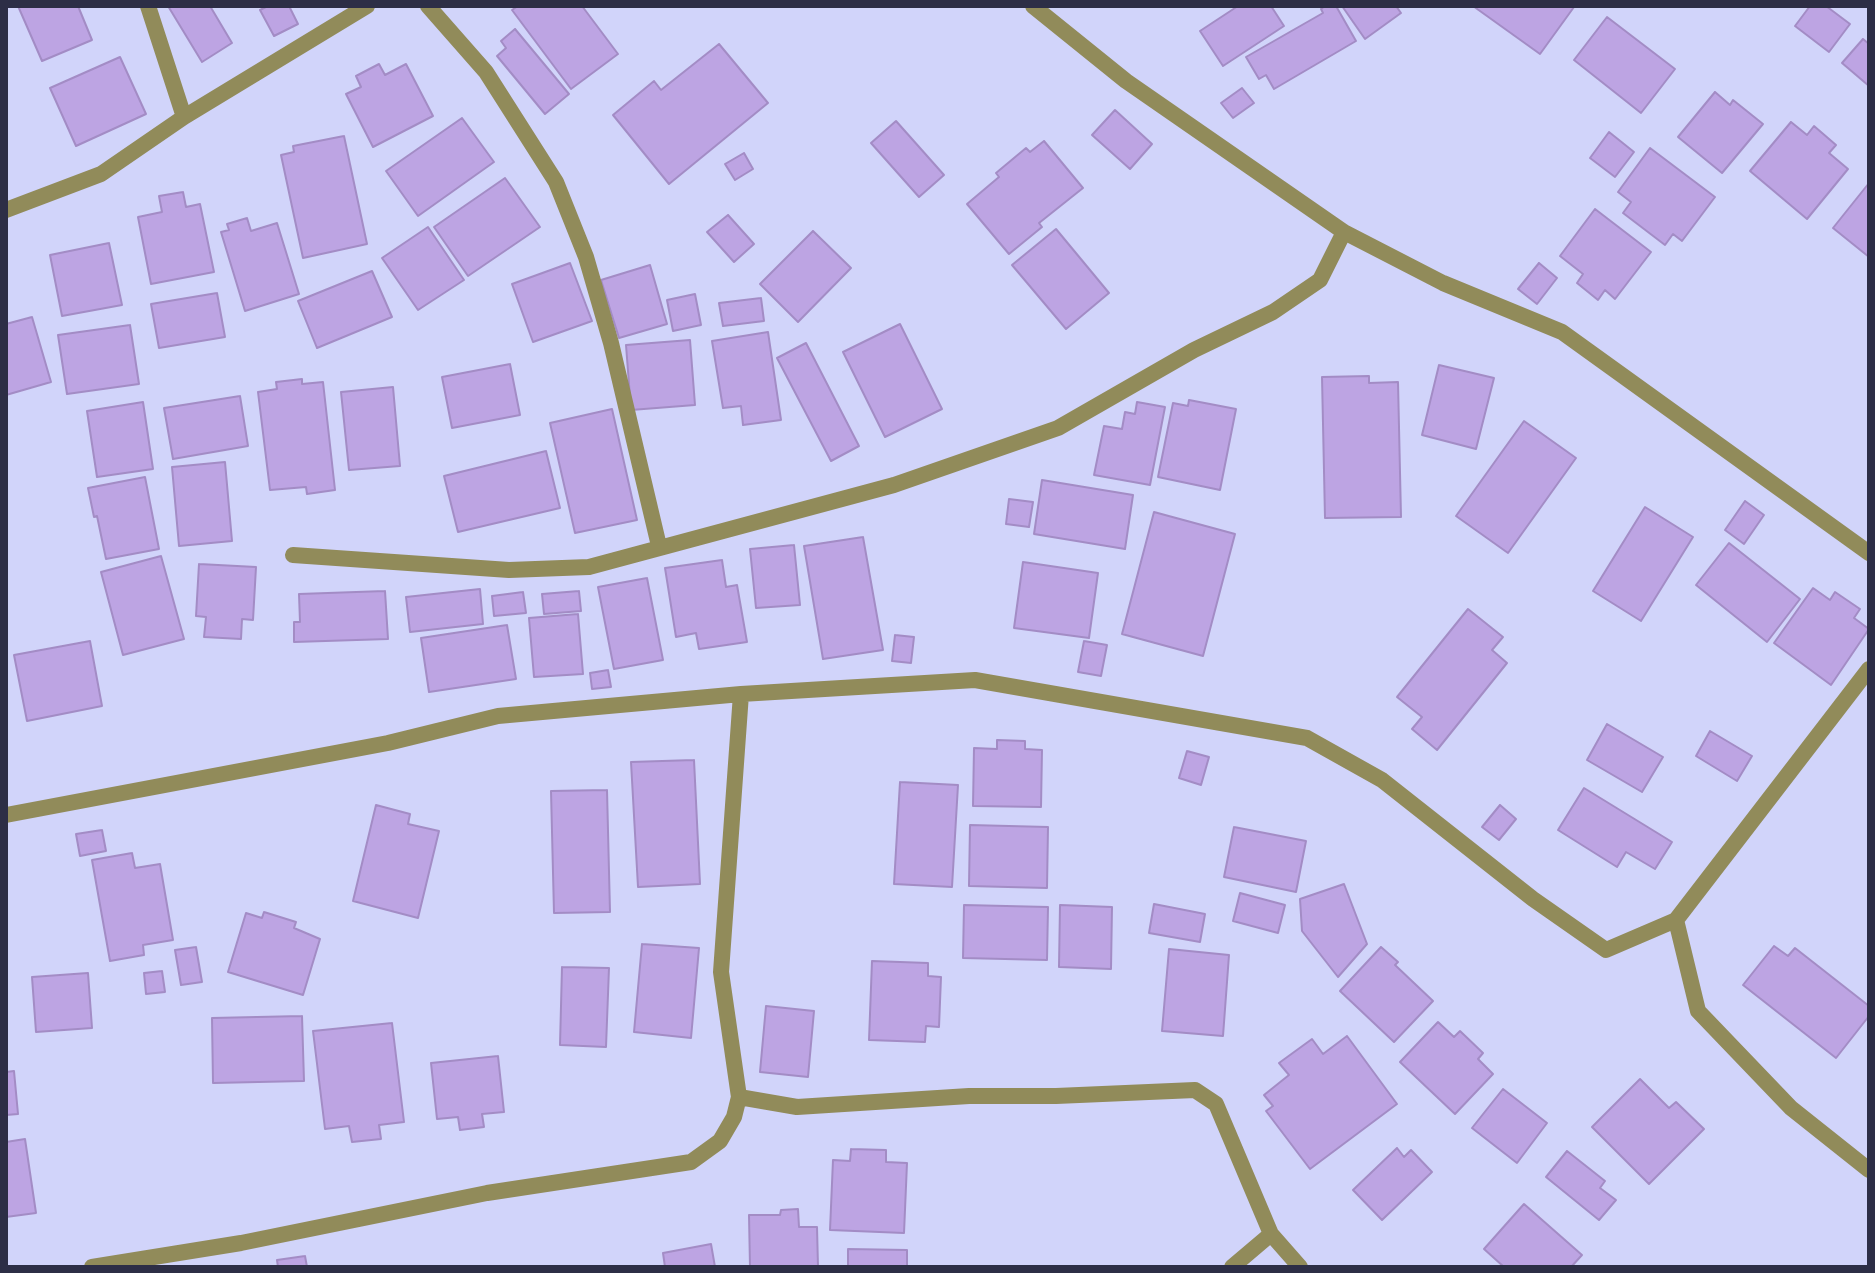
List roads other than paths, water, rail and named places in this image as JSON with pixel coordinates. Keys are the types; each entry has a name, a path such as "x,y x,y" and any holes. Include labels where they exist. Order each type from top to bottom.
{"street":[{"path":"148,6 184,117"},
{"path":"6,210 101,174 184,117 367,6"},
{"path":"428,6 486,72 556,182 586,257 611,343 659,546"},
{"path":"1033,6 1126,81 1344,232 1443,283 1562,332 1869,553"},
{"path":"293,555 509,570 589,567 894,485 1058,428 1194,350 1285,304 1320,280 1344,232"},
{"path":"6,815 388,743 498,716 741,694 975,680 1307,738 1382,780 1533,899 1606,950 1676,920 1869,669"},
{"path":"92,1267 241,1243 487,1193 691,1162 720,1141 734,1117 739,1097 721,972 741,694"},
{"path":"1676,920 1698,1011 1791,1108 1869,1170"},
{"path":"739,1097 797,1107 969,1096 1195,1090 1216,1104 1271,1234 1300,1267"},
{"path":"1232,1267 1271,1234"}]}
